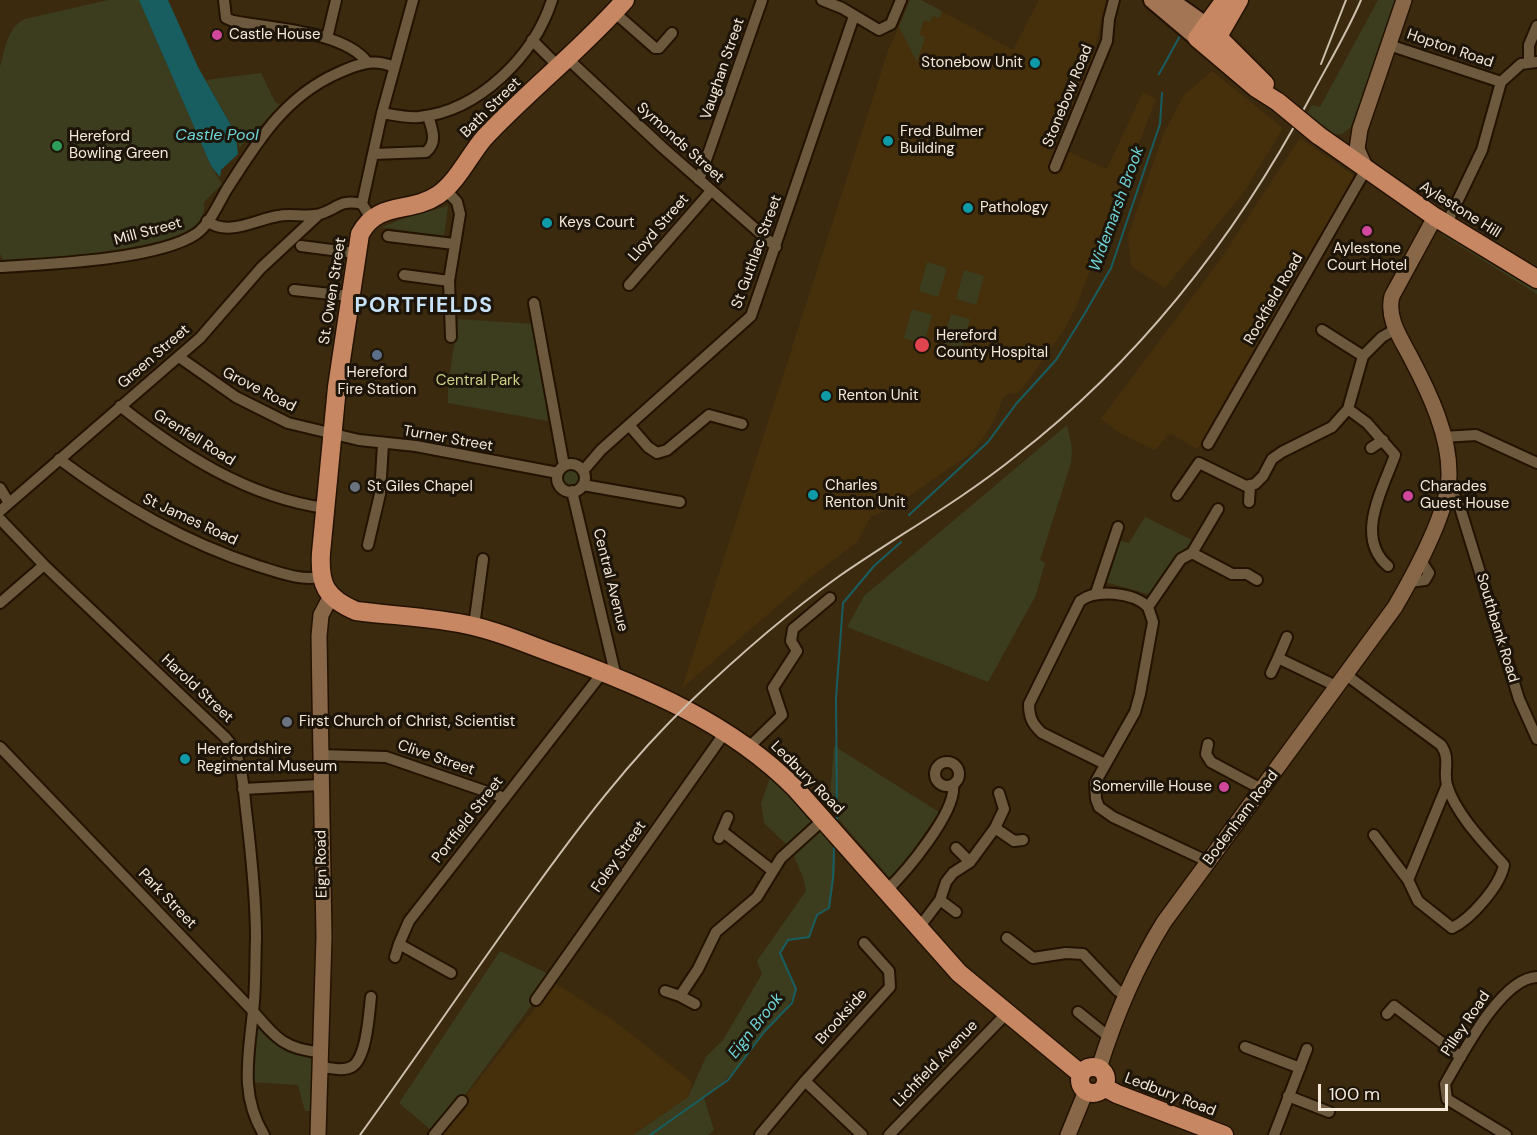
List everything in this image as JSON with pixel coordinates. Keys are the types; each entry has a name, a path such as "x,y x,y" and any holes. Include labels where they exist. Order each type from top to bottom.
{"highway":[{"path":"1208,37 1225,0"},
{"path":"1208,37 1239,0"},
{"name":"Bath Street","path":"367,211 386,211 422,203 445,189 483,140 619,6"},
{"name":"Aylestone Hill","path":"1208,37 1256,88 1278,102 1318,135 1441,220 1537,279"},
{"name":"St. Owen Street","path":"320,577 332,435 349,296 355,253 367,211"},
{"path":"320,577 331,596"},
{"name":"Ledbury Road","path":"331,596 356,610 474,626 610,674 669,701 726,732 775,768 832,828 918,929 959,973 1090,1084 1224,1135"},
{"path":"1090,1084 1106,1076 1099,1068"}],"main road":[{"path":"1152,0 1208,37"},
{"path":"1170,0 1208,37"}],"street":[{"path":"224,0 226,18 327,38 356,50 367,62"},
{"path":"327,38 336,0"},
{"name":"St. Owen Street","path":"367,211 373,154 413,0"},
{"path":"382,113 404,117 428,116 473,99 501,78 532,40 552,0"},
{"name":"Vaughan Street","path":"699,180 762,0"},
{"path":"822,0 842,8 872,28 886,28 895,19 901,0"},
{"name":"Stonebow Road","path":"1056,167 1107,41 1108,19 1114,0"},
{"path":"1366,169 1357,149 1360,129 1404,0"},
{"path":"619,6 655,48 659,48 672,33"},
{"name":"St Guthlac Street","path":"583,471 594,456 748,321 776,247 854,16"},
{"path":"1441,220 1482,150 1501,82 1521,64 1533,62 1529,45 1537,26"},
{"name":"Symonds Street","path":"532,40 563,63 776,247"},
{"name":"Hopton Road","path":"1389,45 1501,82"},
{"path":"367,211 343,202 318,215 277,216 224,229 216,228 207,221 239,170 291,102 326,79 367,62 385,63 394,67"},
{"path":"373,154 426,152 434,137 428,116"},
{"path":"1340,150 1360,129"},
{"name":"Rockfield Road","path":"1209,444 1366,169"},
{"path":"445,189 459,209 449,281 451,337"},
{"name":"Lloyd Street","path":"629,285 711,191"},
{"path":"290,215 296,224 295,234"},
{"name":"Green Street","path":"0,511 179,357 209,328 261,268 318,215"},
{"name":"Southbank Road","path":"1441,220 1392,296 1390,308 1396,329 1426,386 1443,437 1448,463 1448,487 1458,501 1463,515 1509,667 1537,739"},
{"name":"Mill Street","path":"0,267 140,253 189,237 207,221"},
{"path":"388,236 454,244"},
{"path":"301,246 355,253"},
{"path":"404,275 449,281"},
{"path":"294,290 349,296"},
{"path":"534,303 561,470 560,486 572,492 583,485 680,502"},
{"path":"1248,486 1263,476 1272,459 1332,427 1348,409 1363,356 1382,337 1396,329"},
{"path":"1322,330 1363,356"},
{"name":"Grove Road","path":"179,357 207,379 236,397 288,423 332,435"},
{"name":"Grenfell Road","path":"120,406 215,472 294,504 325,508"},
{"path":"1348,409 1383,440 1395,455 1370,535 1377,552 1388,566"},
{"path":"629,425 648,447 662,453 709,415 742,424"},
{"name":"Turner Street","path":"332,435 383,444 416,446 561,470"},
{"path":"1443,437 1476,435 1537,463"},
{"path":"1371,448 1383,440"},
{"path":"368,545 380,494 383,444"},
{"name":"St James Road","path":"59,459 103,492 176,533 228,556 279,573 309,579 320,577"},
{"path":"1177,495 1199,463 1248,486"},
{"path":"561,470 572,464 583,471 583,485"},
{"path":"1248,486 1249,502"},
{"name":"Bodenham Road","path":"1099,1068 1109,1037 1152,942 1395,607 1421,561 1448,487"},
{"path":"0,488 9,503"},
{"name":"Central Avenue","path":"572,492 610,674"},
{"path":"1440,509 1463,515"},
{"path":"1148,607 1181,560 1192,553 1218,510"},
{"name":"Harold Street","path":"0,519 44,565 232,744 239,762 243,789 256,935 253,1011 246,1058 247,1082 250,1105 264,1135"},
{"path":"1096,593 1118,527"},
{"path":"1192,553 1232,574 1247,574 1257,580"},
{"path":"474,626 483,559"},
{"path":"0,603 44,565"},
{"path":"1105,764 1042,733 1034,726 1029,716 1029,704 1072,614 1080,601 1096,593 1136,599 1148,607 1153,622 1137,703 1118,744 1095,783 1100,807 1113,817 1209,862"},
{"name":"Eign Road","path":"318,1135 324,938 320,785 320,623 331,596"},
{"path":"749,747 782,715 773,688 797,651 791,641 793,629 830,598"},
{"path":"1271,673 1287,637"},
{"path":"1278,658 1341,680 1375,695 1376,704 1432,747 1440,745 1448,762 1447,784 1408,880"},
{"name":"Portfield Street","path":"395,957 409,921 505,798 610,674"},
{"name":"Foley Street","path":"536,1000 726,732"},
{"path":"1208,744 1206,754 1211,762 1263,790"},
{"name":"Park Street","path":"0,747 253,1011 272,1034 292,1048 342,1069 353,1066 366,1036 371,998"},
{"name":"Clive Street","path":"320,754 386,757 505,798"},
{"path":"1374,835 1408,880 1418,902 1452,928 1466,922 1502,876 1504,865 1471,828 1447,784"},
{"path":"243,789 320,785"},
{"path":"886,891 913,861 936,827 954,791 953,785"},
{"path":"918,929 940,900 946,882 970,862 995,828 1004,809 999,793"},
{"path":"728,817 721,835 773,871"},
{"path":"680,996 698,969 716,932 757,897 790,848 832,828"},
{"path":"995,828 1014,841 1023,840"},
{"path":"956,848 970,862"},
{"path":"940,900 956,912"},
{"path":"1007,939 1033,958 1066,953 1083,954 1118,991 1128,992"},
{"name":"Brookside","path":"759,1135 890,987 889,971 864,943"},
{"path":"399,944 451,973"},
{"name":"Pilley Road","path":"1444,1091 1444,1084 1501,997 1531,977 1537,969"},
{"path":"665,991 695,1004"},
{"path":"1394,1006 1461,1057"},
{"path":"1078,1012 1109,1037"},
{"name":"Lichfield Avenue","path":"889,1135 1005,1014"},
{"path":"1245,1047 1300,1068"},
{"path":"1274,1135 1307,1049"},
{"path":"805,1081 862,1135"},
{"path":"1068,1135 1090,1084"},
{"path":"1432,1093 1444,1091 1447,1099 1506,1135"},
{"path":"1288,1096 1329,1112"},
{"path":"434,1135 462,1101"}],"shaded area":[{"name":"Hereford County Hospital","path":"910,0 921,0 1013,50 1039,0 1106,0 1092,61 1055,146 1107,169 1143,92 1156,99 1076,307 1064,330 1024,386 1017,393 1008,394 1003,398 994,421 981,441 967,456 893,507 870,517 858,541 811,577 682,688 888,51"},
{"path":"1212,71 1283,128 1244,192 1165,288 1131,266 1128,236 1163,135 1184,95"},
{"path":"1300,138 1353,175 1353,182 1205,438 1197,449 1170,433 1155,450 1120,433 1101,419 1220,260"},
{"path":"555,983 617,1023 692,1082 688,1097 633,1135 437,1135 436,1134"}],"green space":[{"path":"108,0 139,0 211,166 222,184 204,202 199,221 180,234 104,252 4,261 0,254 0,67 10,33 25,19"},
{"path":"910,0 921,0 942,11 940,18 933,16 930,22 924,20 919,35 925,37 917,62 899,27"},
{"path":"1378,0 1397,0 1351,127 1342,134 1332,134 1306,115 1312,105 1320,107"},
{"path":"261,73 275,102 280,105 239,148 236,134 206,80"},
{"path":"448,206 444,237 382,227 408,217"},
{"path":"1445,230 1537,287 1537,294 1441,234"},
{"path":"927,262 947,268 938,297 919,291"},
{"path":"964,270 984,276 976,305 956,299"},
{"path":"912,309 932,315 924,344 904,338"},
{"path":"951,314 970,319 962,348 942,343"},
{"name":"Central Park","path":"458,319 534,324 548,421 448,403 448,385"},
{"path":"1067,425 1072,448 1071,463 1040,560 1045,563 1036,595 988,682 847,627 864,596"},
{"path":"571,465 580,469 584,478 580,487 571,491 562,487 558,478 562,469"},
{"path":"1145,517 1192,540 1152,595 1105,582 1117,540 1129,543"},
{"path":"834,746 939,812 912,852 890,878 829,808"},
{"path":"771,775 822,828 833,847 835,869 829,908 817,915 809,937 788,940 781,953 796,989 787,1007 730,1075 704,1098 714,1130 708,1135 633,1135 688,1097 706,1057 723,1040 762,974 757,961 806,891 803,877 790,848 764,823 761,803"},
{"path":"500,951 553,976 436,1134 399,1103"},
{"path":"259,1029 277,1044 312,1059 312,1111 305,1111 298,1085 250,1082 253,1030"}],"water":[{"name":"Castle Pool","path":"139,0 168,0 198,67 236,134 238,154 221,170 220,177 211,166"}],"waterway":[{"name":"Widemarsh Brook","path":"1159,74 1181,34"},
{"name":"Widemarsh Brook","path":"909,515 988,442 1016,404 1056,360 1085,313 1111,268 1160,124 1162,93"},
{"name":"Eign Brook","path":"837,819 836,698 843,603 874,566 901,542"},
{"name":"Eign Brook","path":"650,1135 728,1080 764,1032 792,1003 796,989 780,953 788,940 809,937 817,915 829,908 834,848"}],"railway":[{"path":"1321,64 1346,0"},
{"path":"360,1135 566,845 625,771 668,724 726,668 800,606 838,577 973,488 1016,456 1062,418 1145,336 1183,292 1251,197 1311,96 1361,0"}],"place":[{"name":"Castle House","path":"217,35"},
{"name":"Stonebow Unit","path":"1035,63"},
{"name":"Fred Bulmer Building","path":"888,141"},
{"name":"Hereford Bowling Green","path":"57,146"},
{"name":"Pathology","path":"968,208"},
{"name":"Keys Court","path":"547,223"},
{"name":"Aylestone Court Hotel","path":"1367,231"},
{"name":"Hereford County Hospital","path":"922,345"},
{"name":"Hereford Fire Station","path":"377,355"},
{"name":"Renton Unit","path":"826,396"},
{"name":"St Giles Chapel","path":"355,487"},
{"name":"Charles Renton Unit","path":"813,495"},
{"name":"Charades Guest House","path":"1408,496"},
{"name":"First Church of Christ, Scientist","path":"287,722"},
{"name":"Herefordshire Regimental Museum","path":"185,759"},
{"name":"Somerville House","path":"1224,787"}],"district":[{"name":"PORTFIELDS","path":"424,306"}]}
